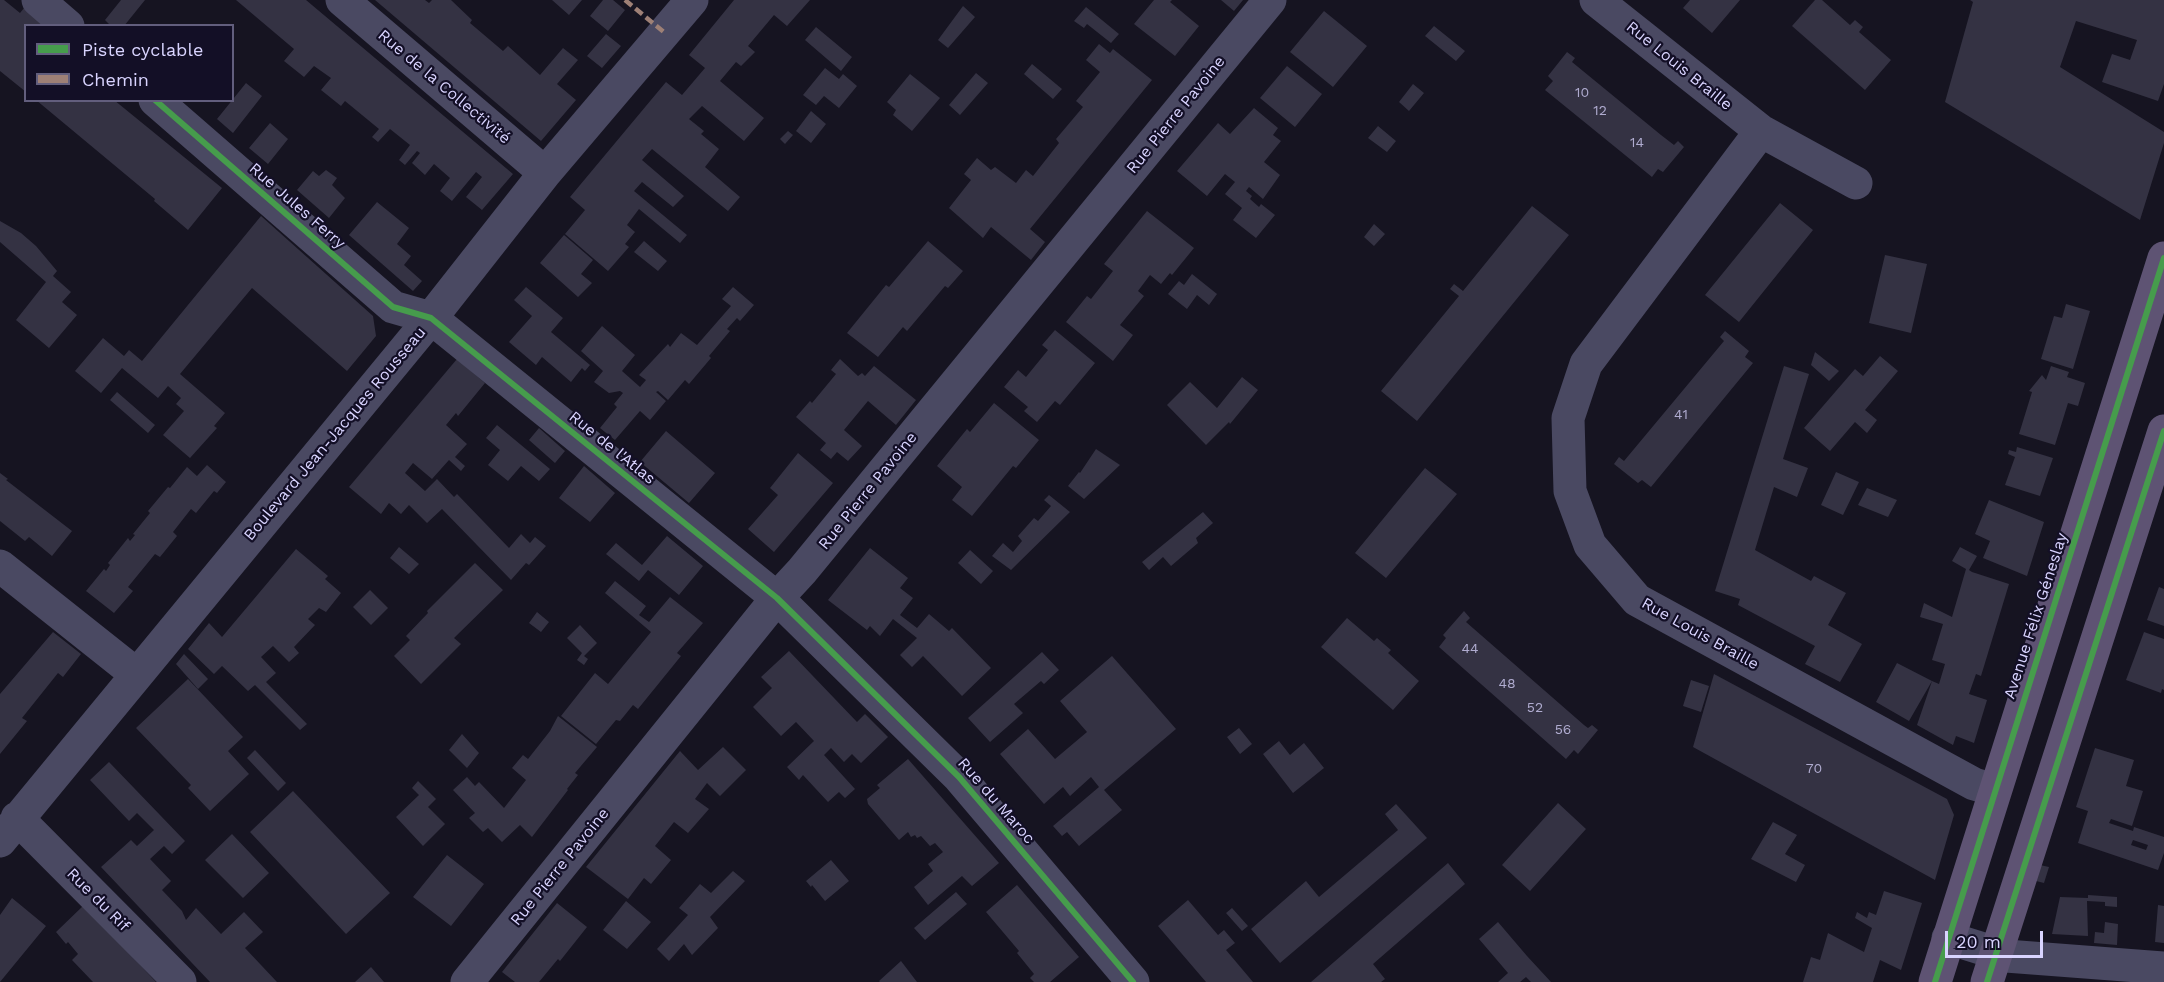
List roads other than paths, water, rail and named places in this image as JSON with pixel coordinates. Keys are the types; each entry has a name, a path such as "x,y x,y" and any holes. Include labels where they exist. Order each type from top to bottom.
{"main road":[{"name":"Avenue Félix Géneslay","path":"1935,982 2164,258"},
{"path":"1991,968 2164,431"}],"street":[{"path":"38,0 66,24"},
{"name":"Rue de la Collectivité","path":"342,0 545,173"},
{"name":"Boulevard Jean-Jacques Rousseau","path":"8,830 430,318 545,173 692,0"},
{"name":"Rue Pierre Pavoine","path":"466,982 751,633 777,598 802,571 1270,0"},
{"name":"Rue Louis Braille","path":"1596,0 1761,131 1856,183"},
{"name":"Rue Jules Ferry","path":"157,102 393,307 430,318"},
{"name":"Rue Louis Braille","path":"1761,131 1586,364 1568,418 1570,490 1590,545 1637,600 1974,784 1995,790"},
{"name":"Rue de l'Atlas","path":"430,318 777,598"},
{"path":"0,566 136,674"},
{"name":"Rue du Maroc","path":"777,598 959,777 1129,980"},
{"name":"Rue du Rif","path":"8,830 180,982"},
{"path":"1948,938 1991,968 2018,957 2164,968"}]}
